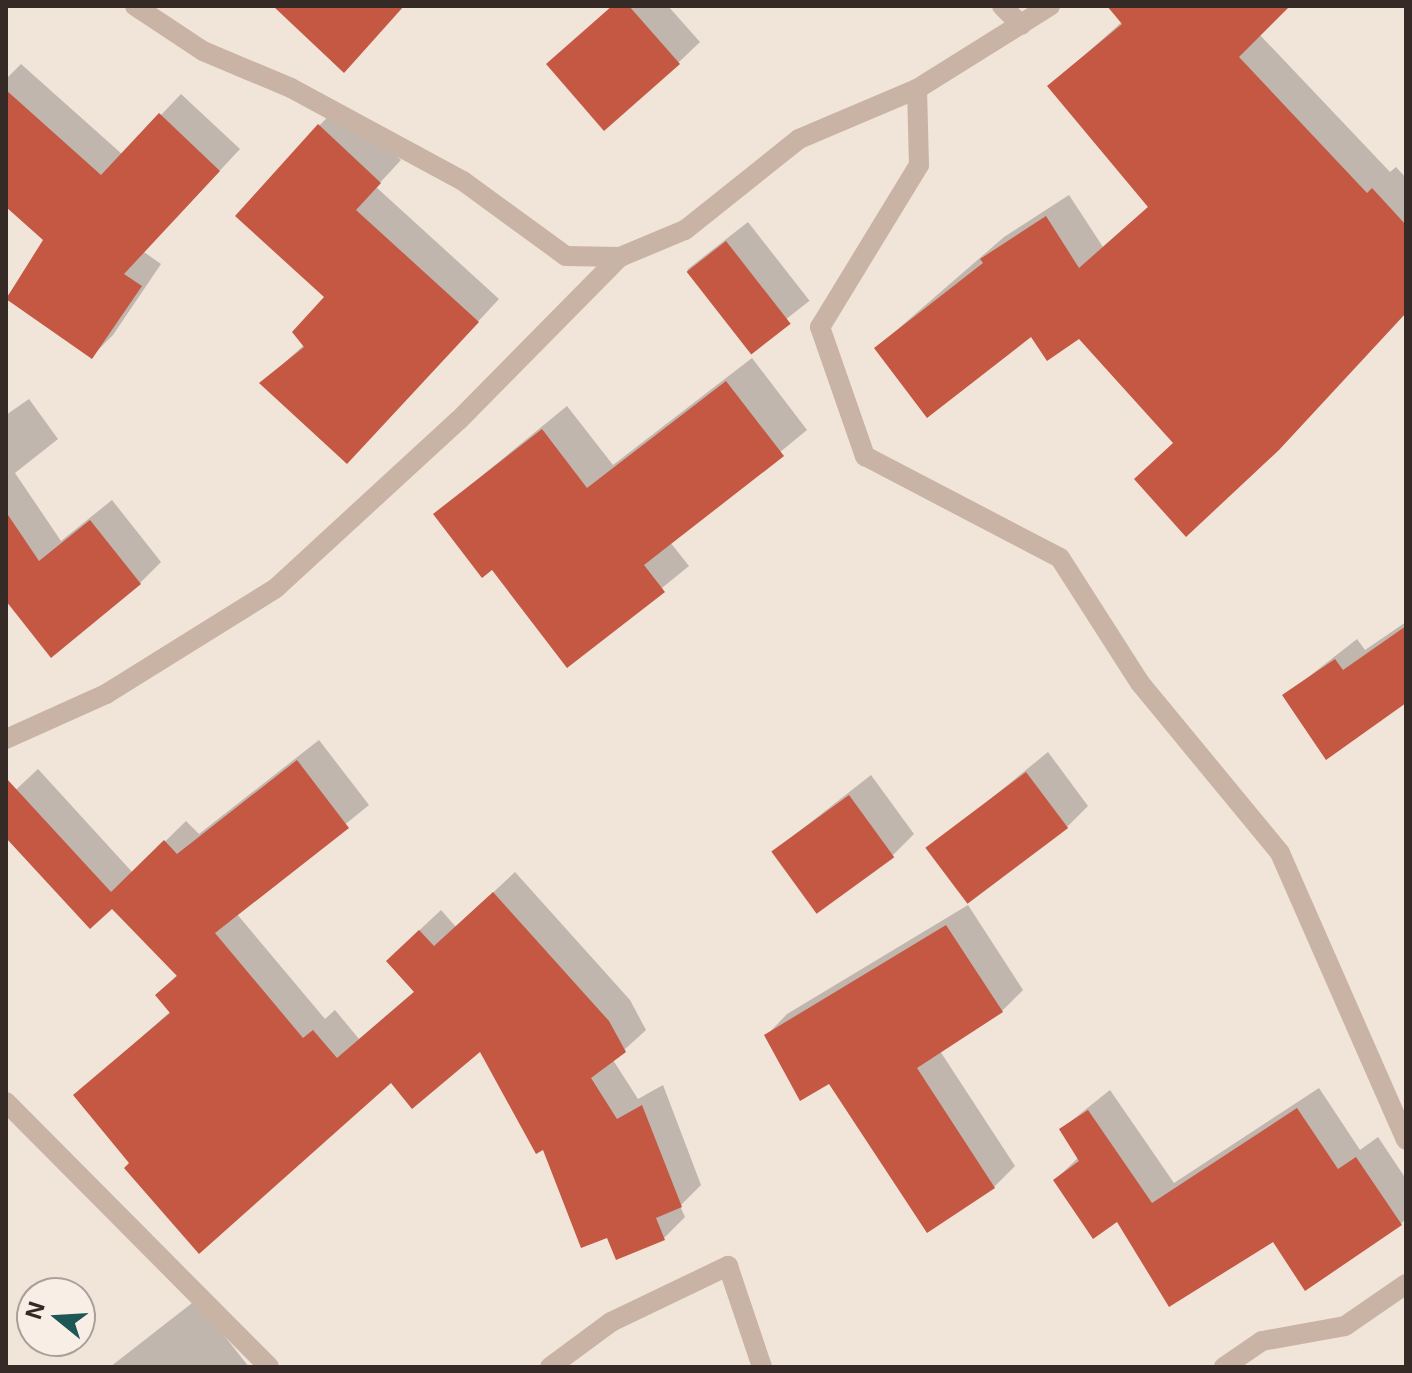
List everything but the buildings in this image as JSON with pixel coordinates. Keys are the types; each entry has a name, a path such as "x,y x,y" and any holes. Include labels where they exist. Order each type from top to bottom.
{"street":[{"path":"135,6 203,51 291,88 463,181 566,256 620,257"},
{"path":"1002,6 1021,25"},
{"path":"6,739 106,694 276,588 459,420 620,257 685,230 799,139 917,89 1050,6"},
{"path":"917,89 919,165 820,327 865,456 1060,558 1140,683 1280,853 1406,1140"},
{"path":"6,1102 269,1367"},
{"path":"550,1367 611,1322 728,1266 762,1367"},
{"path":"1224,1367 1262,1341 1345,1326 1406,1284"}]}
